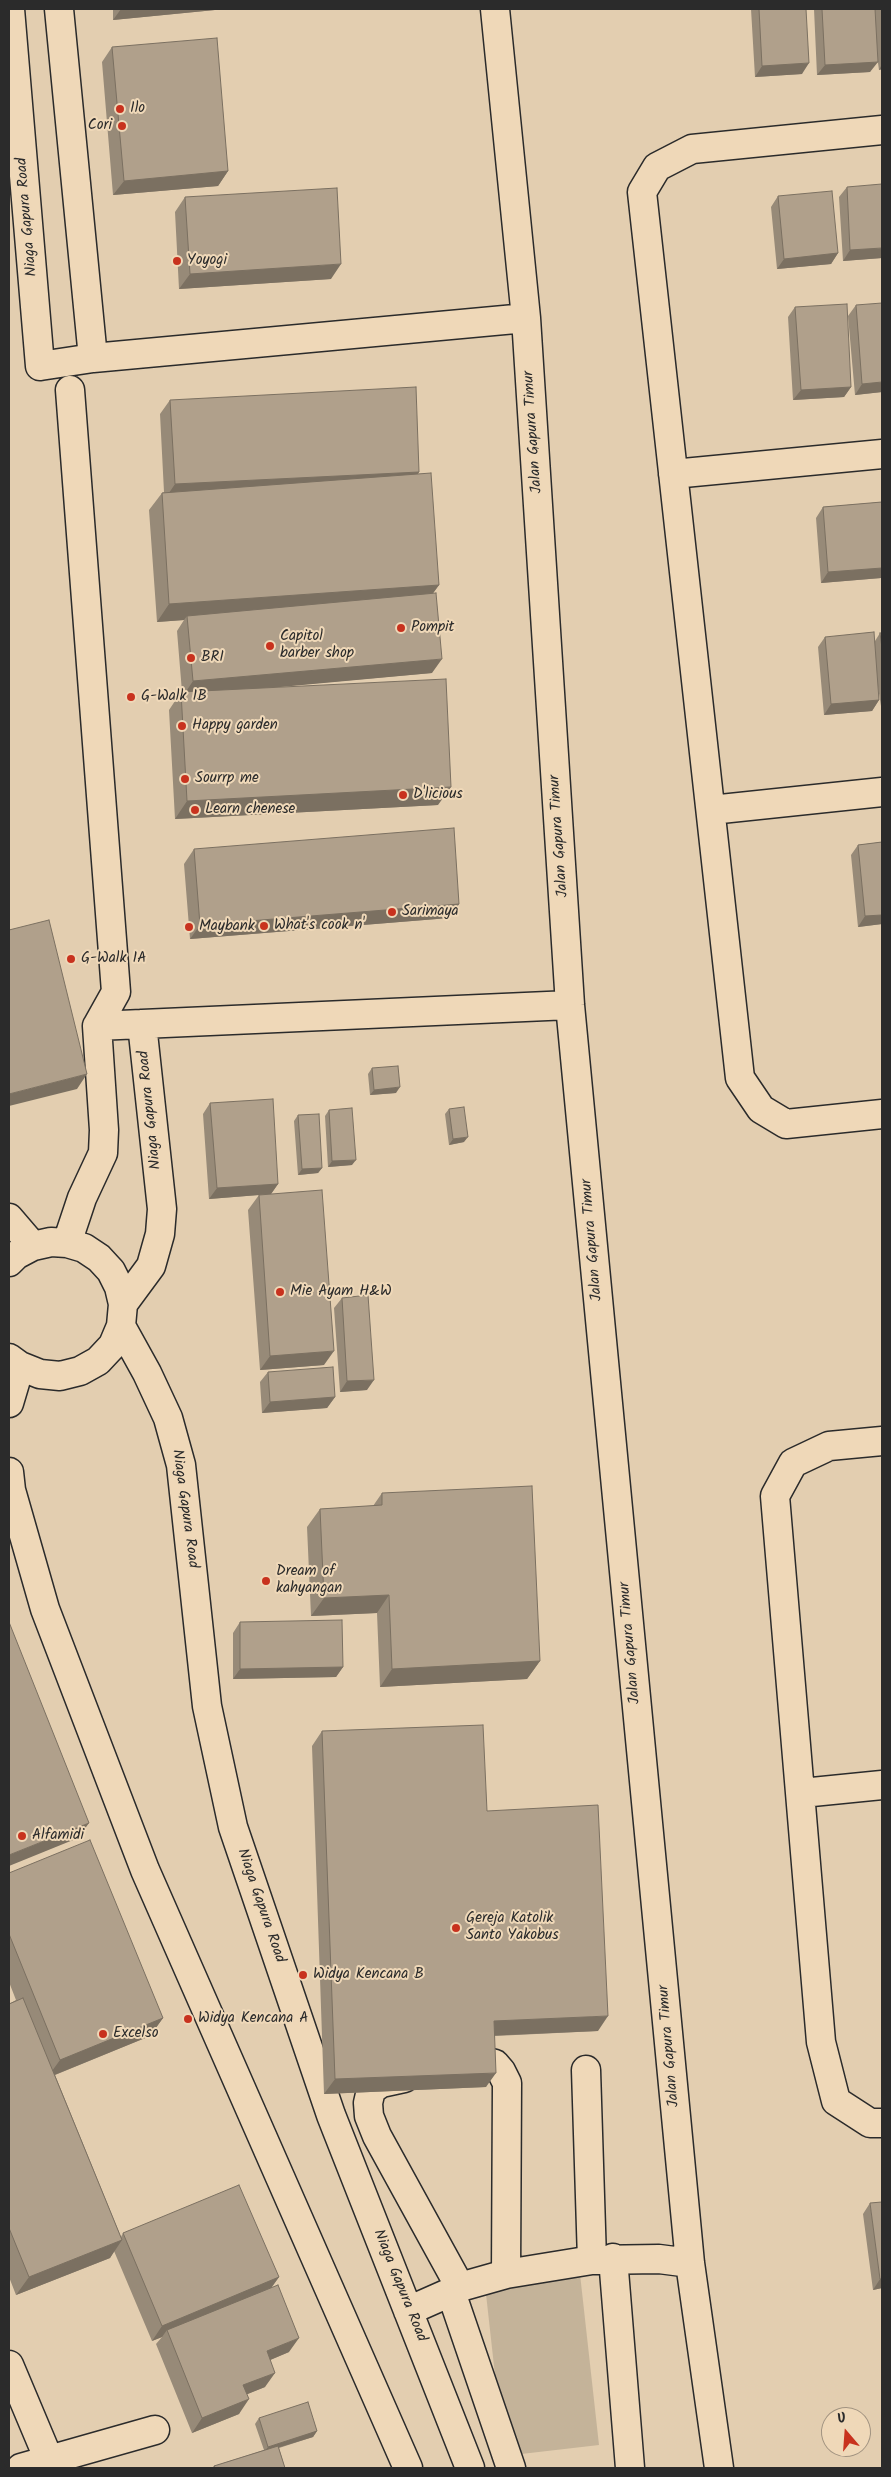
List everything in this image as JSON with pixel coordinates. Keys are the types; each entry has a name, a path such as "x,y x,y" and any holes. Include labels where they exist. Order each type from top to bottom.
{"street":[{"name":"Niaga Gapura Road","path":"10,9 40,366"},
{"path":"60,9 93,358 70,390 116,992 97,1026 104,1130 103,1153 82,1198 67,1243"},
{"name":"Jalan Gapura Timur","path":"495,9 526,318 570,1004 690,2263 719,2468"},
{"path":"882,130 692,149 656,167 642,192 740,1078 761,1109 786,1124 882,1114"},
{"path":"40,366 93,358 526,318"},
{"path":"40,366 70,390"},
{"path":"673,474 882,454"},
{"path":"711,810 882,792"},
{"path":"116,992 142,1024"},
{"path":"97,1026 570,1004"},
{"name":"Niaga Gapura Road","path":"142,1024 162,1209 160,1234 151,1266 122,1315 168,1418 181,1465 207,1706 233,1827 331,2115 470,2468"},
{"path":"9,1218 33,1246"},
{"path":"9,1262 16,1255 33,1246 50,1242 67,1243 84,1248 99,1258 111,1271 120,1287 122,1315 113,1345 98,1361 80,1371 60,1376 40,1374 14,1362 9,1403"},
{"path":"882,1441 828,1446 793,1463 775,1496 822,2042 836,2101 870,2123 882,2124"},
{"path":"9,1472 11,1490 45,1609 146,1870 408,2468"},
{"path":"802,1793 882,1785"},
{"path":"506,2274 507,2083 501,2072 495,2064 484,2060 381,2083 371,2090 368,2110 377,2136 456,2290 510,2468"},
{"path":"586,2070 602,2259 630,2468"},
{"path":"408,2310 456,2290 506,2274 602,2259 659,2259 690,2263"},
{"path":"9,2365 48,2460"},
{"path":"21,2468 155,2430"}],"shaded area":[{"path":"580,2274 599,2445 504,2456 485,2285"}],"building":[{"path":"759,9 806,9 809,63 762,66"},
{"path":"822,9 875,9 878,62 825,65"},
{"path":"217,38 228,171 124,181 112,47"},
{"path":"882,184 882,248 850,250 847,187"},
{"path":"337,188 341,264 190,274 185,197"},
{"path":"832,191 838,253 784,259 778,196"},
{"path":"882,303 882,382 862,384 856,305"},
{"path":"847,304 851,387 801,390 795,307"},
{"path":"416,387 419,472 175,484 170,400"},
{"path":"431,473 439,585 169,604 162,493"},
{"path":"882,502 882,568 828,572 823,507"},
{"path":"436,593 442,659 193,681 187,616"},
{"path":"874,632 879,700 831,704 825,637"},
{"path":"446,679 451,787 187,801 181,692"},
{"path":"454,828 459,904 200,925 194,849"},
{"path":"882,842 882,915 865,916 858,845"},
{"path":"49,920 87,1074 9,1094 9,930"},
{"path":"398,1066 400,1087 374,1090 372,1068"},
{"path":"273,1099 278,1184 217,1188 210,1103"},
{"path":"464,1107 468,1137 453,1139 449,1109"},
{"path":"352,1108 356,1160 332,1161 329,1110"},
{"path":"319,1114 322,1168 302,1169 298,1115"},
{"path":"322,1190 334,1351 270,1356 259,1195"},
{"path":"368,1295 374,1380 347,1381 342,1298"},
{"path":"333,1367 335,1397 270,1402 268,1372"},
{"path":"532,1486 540,1661 392,1669 389,1595 324,1598 320,1509 382,1505 382,1493"},
{"path":"342,1620 343,1667 240,1669 240,1622"},
{"path":"9,1622 89,1823 9,1855"},
{"name":"Gereja Katolik Santo Yakobus","path":"483,1725 487,1811 598,1805 608,2016 494,2021 496,2073 335,2079 322,1731"},
{"path":"90,1840 163,2018 60,2060 9,1934 9,1873"},
{"path":"23,1998 122,2240 29,2277 9,2228 9,2004"},
{"path":"239,2185 279,2277 162,2326 123,2233"},
{"path":"882,2202 882,2279 880,2279 870,2203"},
{"path":"278,2285 299,2338 267,2351 275,2373 243,2385 249,2399 202,2418 167,2330"},
{"path":"308,2402 317,2431 268,2447 259,2418"},
{"path":"278,2446 285,2468 215,2468 214,2466"}],"place":[{"name":"Ilo","path":"120,109"},
{"name":"Cori","path":"122,126"},
{"name":"Yoyogi","path":"177,261"},
{"name":"Pompit","path":"401,628"},
{"name":"Capitol barber shop","path":"270,646"},
{"name":"BRI","path":"191,658"},
{"name":"G-Walk 1B","path":"131,697"},
{"name":"Happy garden","path":"182,726"},
{"name":"Sourrp me","path":"185,779"},
{"name":"D'licious","path":"403,795"},
{"name":"Learn chenese","path":"195,810"},
{"name":"Sarimaya","path":"392,912"},
{"name":"What's cook n'","path":"264,926"},
{"name":"Maybank","path":"189,927"},
{"name":"G-Walk 1A","path":"71,959"},
{"name":"Mie Ayam H&W","path":"280,1292"},
{"name":"Dream of kahyangan","path":"266,1581"},
{"name":"Alfamidi","path":"22,1836"},
{"name":"Gereja Katolik Santo Yakobus","path":"456,1928"},
{"name":"Widya Kencana B","path":"303,1975"},
{"name":"Widya Kencana A","path":"188,2019"},
{"name":"Excelso","path":"103,2034"}]}
